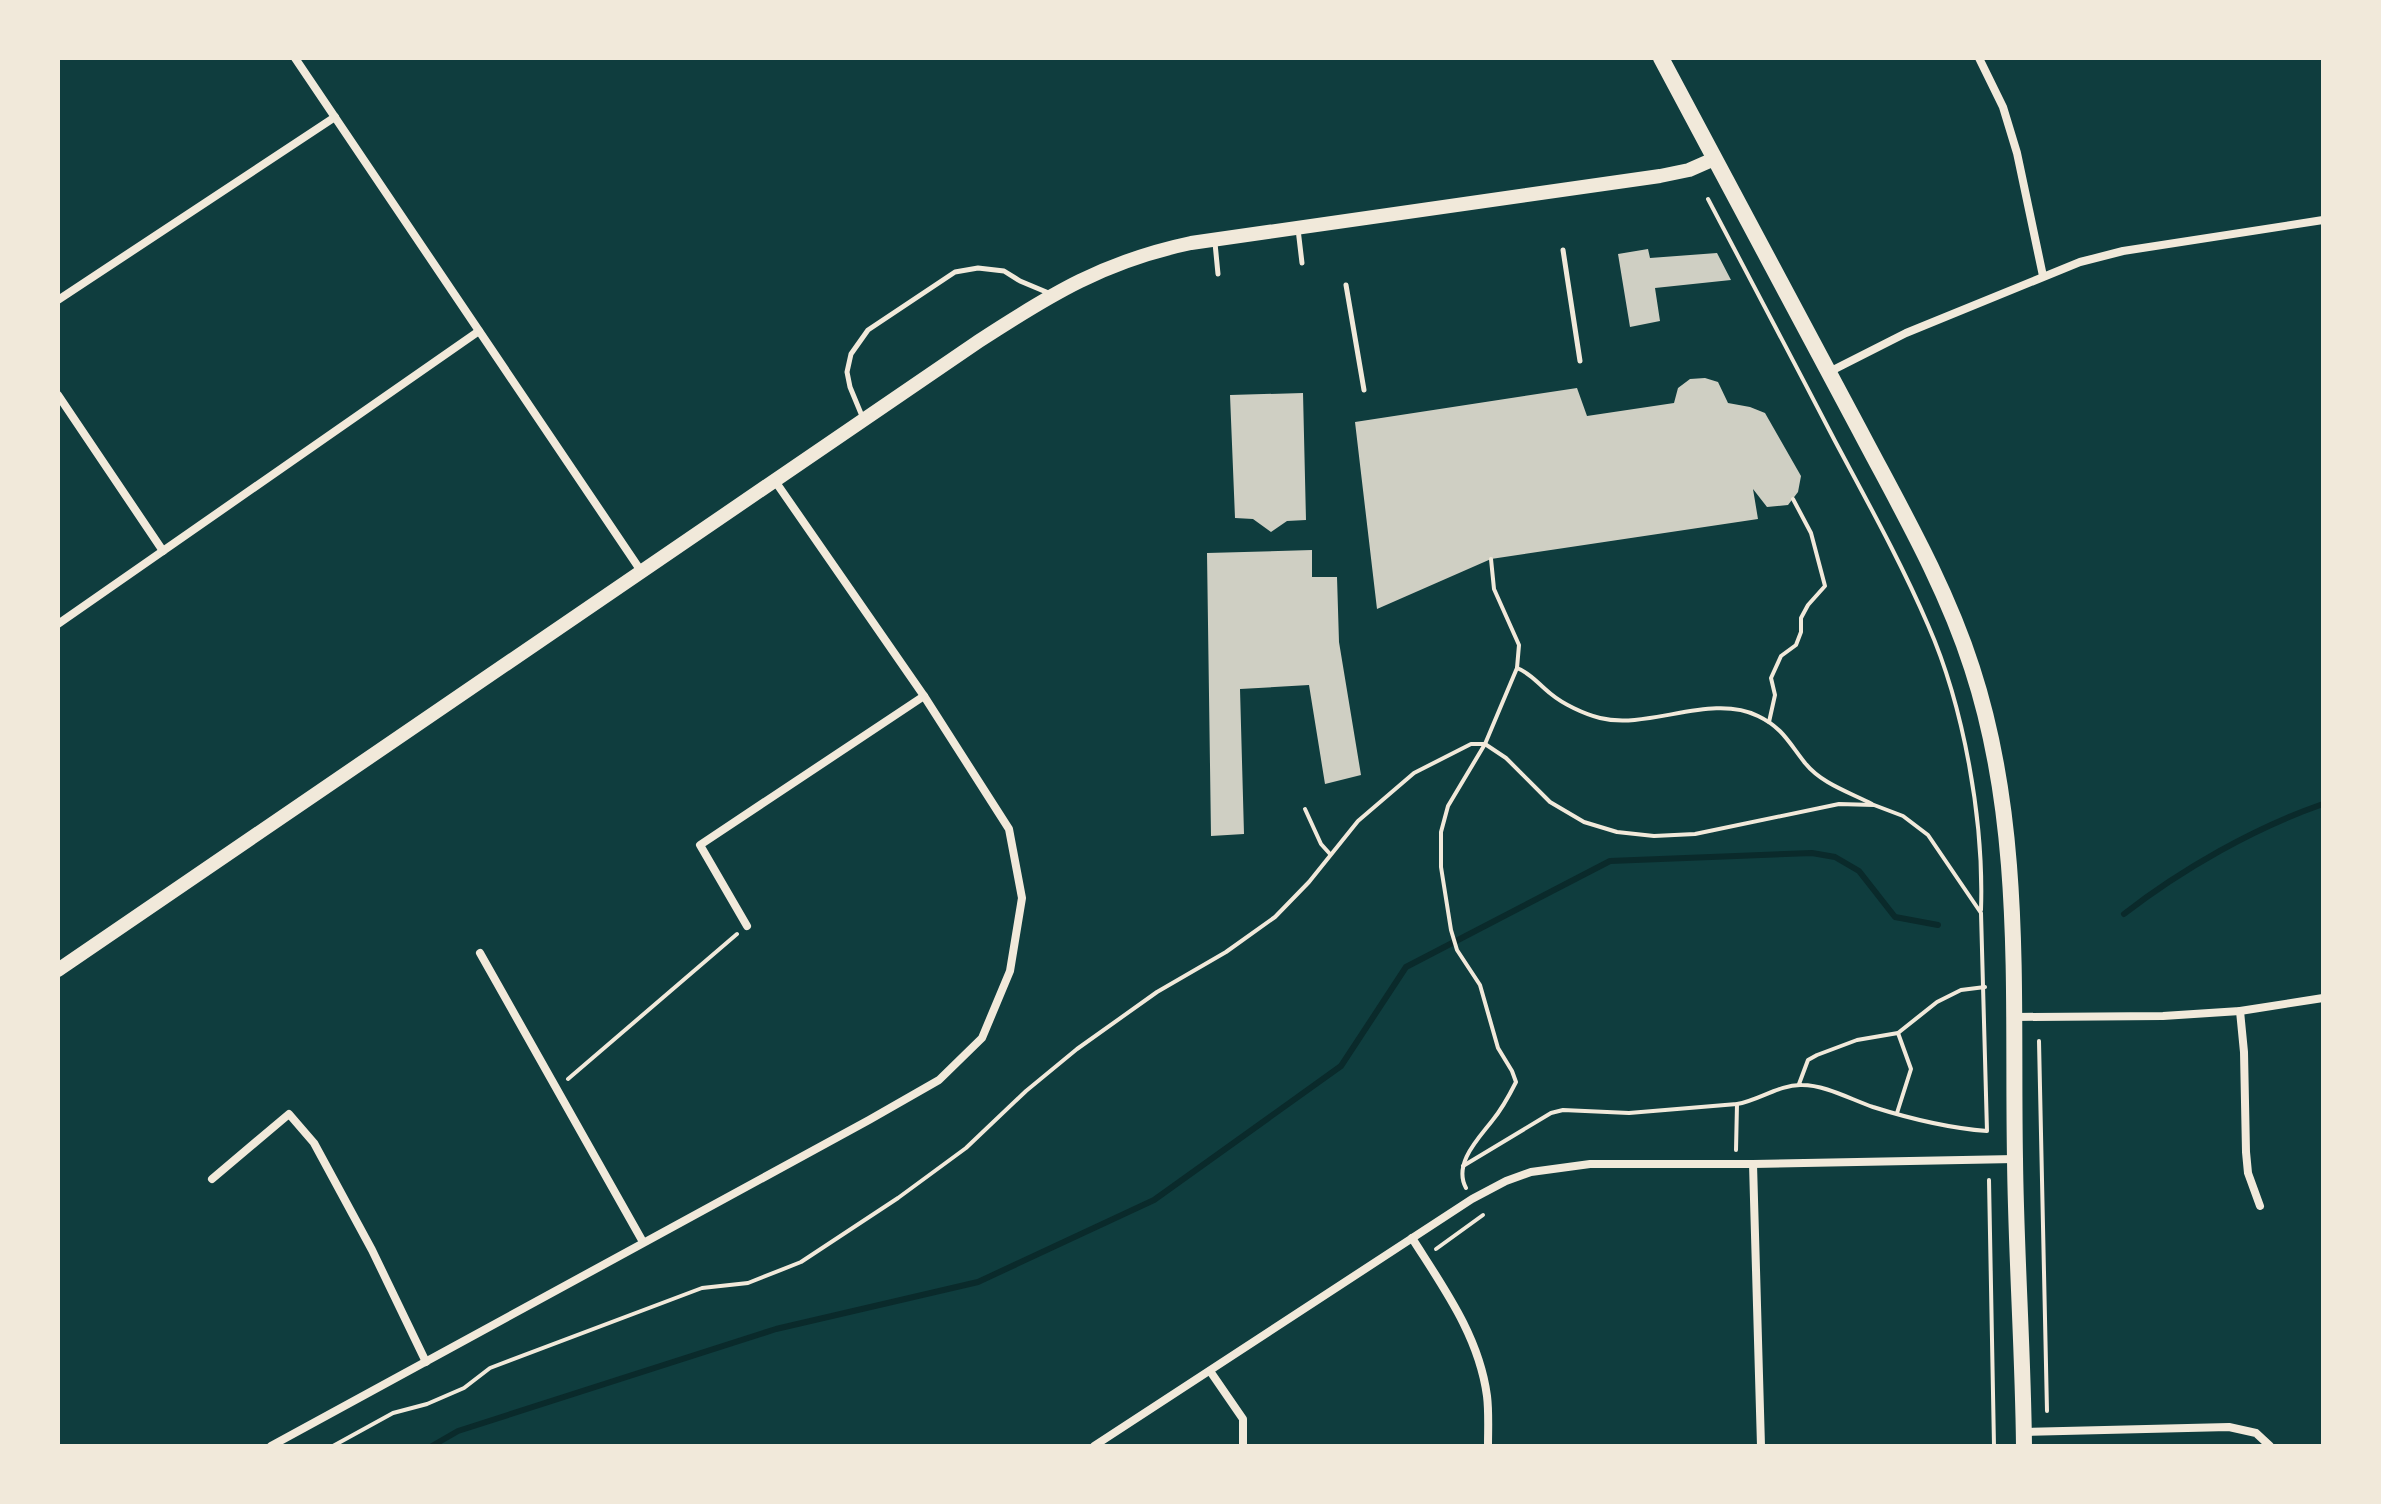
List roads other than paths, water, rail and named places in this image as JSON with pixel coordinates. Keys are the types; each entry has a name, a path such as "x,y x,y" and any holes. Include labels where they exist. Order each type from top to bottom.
{"main road":[{"path":"1661,58 1829,372 1948,604 1973,669 1991,735 2007,842 2015,1017 2015,1159 2024,1439"}],"street":[{"path":"295,58 641,571"},
{"path":"1979,58 2003,107 2014,142 2043,276"},
{"path":"58,300 335,117"},
{"path":"58,970 979,341 1051,294 1087,276 1157,250 1660,176 1689,170 1714,159"},
{"path":"1829,372 1906,333 2043,276 2123,251 2323,220"},
{"path":"58,624 479,331"},
{"path":"58,395 163,551"},
{"path":"271,1446 939,1080 982,1038 1010,971 1022,898 1009,829 924,696 775,481"},
{"path":"747,926 700,845 924,696"},
{"path":"480,953 643,1242"},
{"path":"2015,1017 2163,1016 2240,1011 2323,998"},
{"path":"2240,1011 2248,1173 2260,1206"},
{"path":"212,1179 289,1114 314,1143 372,1250 426,1362"},
{"path":"1094,1446 1472,1199 1531,1172 1590,1164 2015,1159"},
{"path":"1753,1164 1761,1446"},
{"path":"1412,1238 1459,1310 1477,1353 1487,1396 1488,1446"},
{"path":"1210,1371 1243,1419 1243,1446"},
{"path":"2024,1439 2229,1427 2256,1433 2270,1446"}],"lane":[{"path":"1298,228 1302,263"},
{"path":"1215,240 1218,274"},
{"path":"1563,250 1580,361"},
{"path":"864,421 847,372 851,354 868,330 955,272 978,268 1004,271 1051,294"},
{"path":"1346,285 1364,390"}],"waterway":[{"path":"2124,914 2219,851 2323,804"},
{"path":"432,1446 458,1431 776,1329 978,1282 1154,1200 1341,1066 1406,967 1610,861 1812,853 1835,857 1859,871 1895,917 1938,925"}]}
